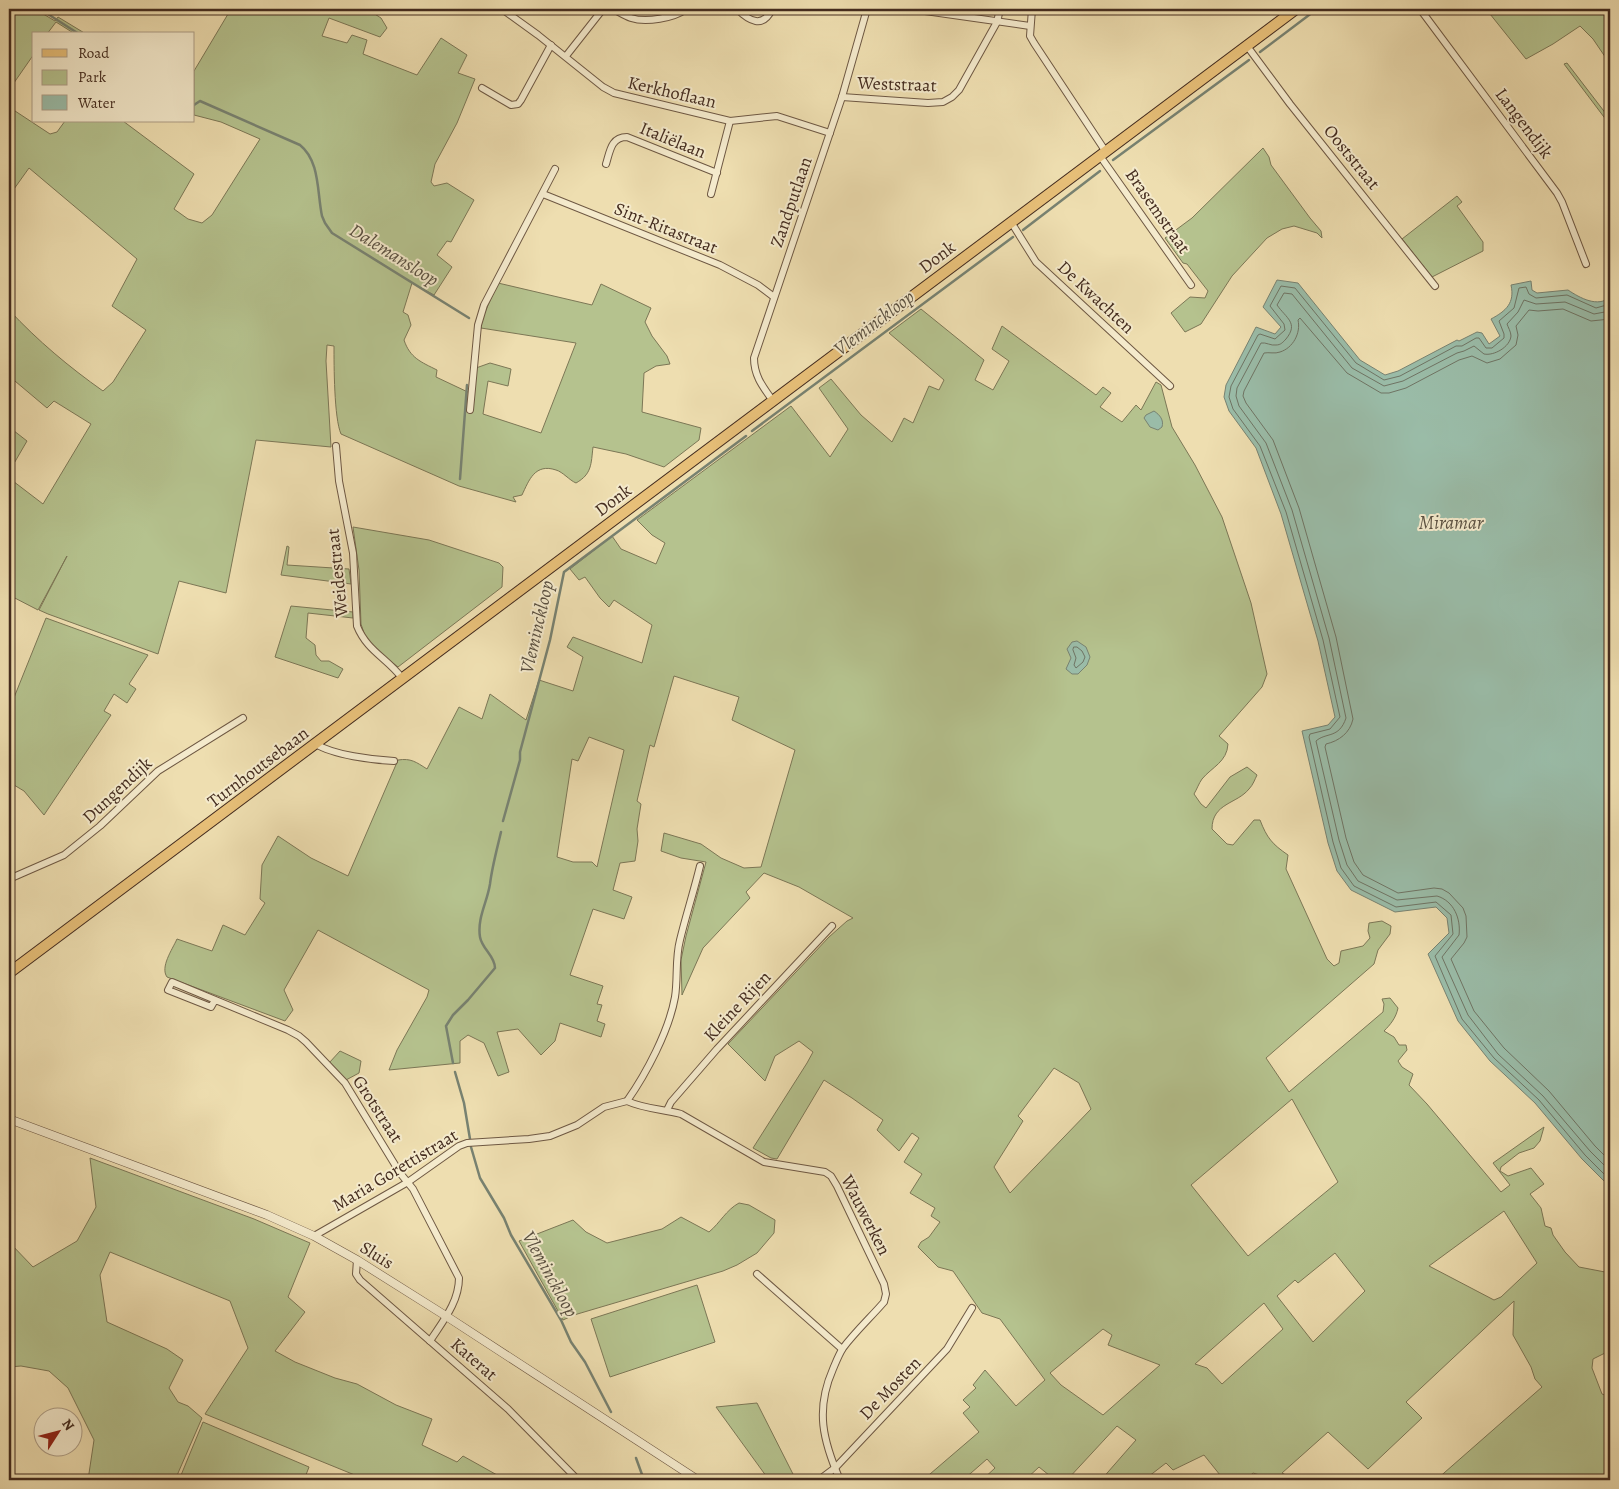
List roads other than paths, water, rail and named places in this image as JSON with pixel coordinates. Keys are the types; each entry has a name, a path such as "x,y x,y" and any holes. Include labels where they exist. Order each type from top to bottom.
{"main road":[{"name":"Donk","path":"525,586 1296,9"},
{"name":"Turnhoutsebaan","path":"9,972 525,586"}],"street":[{"name":"Kerkhoflaan","path":"502,9 614,93 730,121 777,116 830,133"},
{"path":"566,56 603,9"},
{"path":"613,9 632,18 642,20 680,13 686,9"},
{"path":"737,9 754,21 760,21 765,19 772,9"},
{"name":"Zandputlaan","path":"773,401 754,370 754,358 842,97 867,9"},
{"path":"911,9 1030,26 1032,9"},
{"name":"Weststraat","path":"842,97 928,103 943,102 952,98 959,90 997,22 1000,9"},
{"name":"Langendijk","path":"1420,9 1557,193 1586,264"},
{"name":"Brasemstraat","path":"1030,26 1030,36 1034,43 1103,154 1191,285"},
{"path":"482,88 511,105 518,104 551,45"},
{"name":"Ooststraat","path":"1247,46 1290,104 1435,286"},
{"name":"Italiëlaan","path":"711,194 730,121"},
{"name":"Italiëlaan","path":"606,164 615,140 620,137 627,137 716,173"},
{"path":"470,410 478,325 484,305 556,169"},
{"name":"Sint-Ritastraat","path":"543,194 720,265 758,285 774,297"},
{"name":"De Kwachten","path":"1011,222 1036,262 1170,386"},
{"name":"Weidestraat","path":"336,446 339,481 353,554 358,626 362,637 369,647 396,669 402,678"},
{"name":"Dungendijk","path":"9,879 64,855 100,826 158,771 243,718"},
{"path":"316,744 323,749 378,760 394,761"},
{"path":"627,1101 646,1072 670,1016 676,986 677,956 680,940 700,866"},
{"name":"Kleine Rijen","path":"667,1110 676,1096 717,1049 832,926"},
{"name":"Grotstraat","path":"215,1000 211,1007 168,990 172,982 215,1000 299,1036 345,1083 408,1182 430,1220 458,1278 459,1290 456,1299 430,1341"},
{"name":"Wauwerken","path":"627,1101 636,1105 681,1114 764,1162 825,1172 831,1176 884,1284 886,1294 884,1302 842,1349 830,1376 823,1400 824,1436 840,1480"},
{"name":"Maria Gorettistraat","path":"314,1236 408,1182 459,1146 467,1143 550,1136 577,1125 604,1107 627,1101"},
{"name":"Sluis","path":"9,1119 258,1211 314,1236 357,1260 446,1316 698,1480"},
{"name":"Katerat","path":"357,1260 356,1274 360,1280 508,1409 578,1480"},
{"path":"757,1274 842,1349"},
{"name":"De Mosten","path":"819,1480 835,1468 946,1349 972,1308"}],"water":[{"name":"Miramar","path":"1277,280 1298,283 1360,360 1385,375 1398,371 1457,340 1459,341 1477,332 1482,333 1489,344 1500,336 1491,319 1508,306 1512,297 1511,285 1531,281 1532,290 1537,293 1568,290 1583,299 1595,302 1600,302 1610,297 1610,1187 1582,1159 1535,1103 1490,1061 1458,1021 1428,954 1449,933 1447,918 1436,907 1395,912 1351,890 1337,871 1328,843 1302,731 1328,725 1335,717 1318,641 1281,514 1256,448 1229,411 1224,397 1226,385 1256,327 1275,334 1281,327 1263,307"},
{"path":"1154,411 1162,420 1162,427 1158,430 1150,427 1144,418"},
{"path":"1077,641 1086,647 1090,657 1087,665 1078,674 1072,674 1066,669 1071,658 1067,649 1072,642"}],"waterway":[{"name":"Dalemansloop","path":"40,9 76,32"},
{"name":"Vleminckloop","path":"1260,52 1317,9"},
{"name":"Vleminckloop","path":"1113,160 1249,60"},
{"name":"Dalemansloop","path":"195,104 200,101 300,145 311,159 317,178 322,216 332,233 469,318"},
{"name":"Vleminckloop","path":"1023,230 1100,171"},
{"name":"Vleminckloop","path":"752,431 1013,237"},
{"name":"Dalemansloop","path":"460,479 467,385"},
{"name":"Vleminckloop","path":"503,821 550,640 564,572 746,436"},
{"name":"Vleminckloop","path":"453,1063 446,1026 453,1015 495,968 493,960 481,941 479,930 501,832"},
{"name":"Vleminckloop","path":"455,1072 464,1103 470,1139"},
{"name":"Vleminckloop","path":"471,1147 480,1178 561,1320 571,1342 585,1362 611,1412"},
{"name":"Vleminckloop","path":"636,1458 644,1480"}]}
